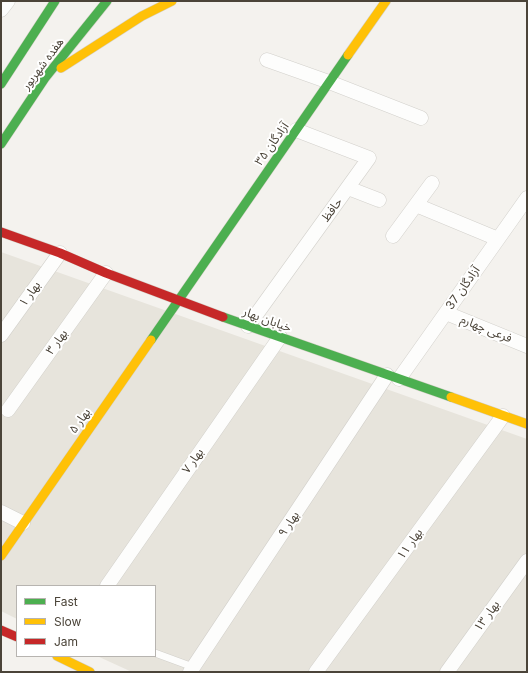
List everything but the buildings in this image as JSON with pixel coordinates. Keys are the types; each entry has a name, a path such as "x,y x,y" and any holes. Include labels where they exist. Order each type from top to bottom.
{"street":[{"path":"1,10 8,1"},
{"path":"28,41 44,1"},
{"name":"هفده شهریور","path":"3,76 55,1"},
{"name":"هفده شهریور","path":"1,152 3,141 45,78 107,1"},
{"path":"45,78 142,16 172,1"},
{"name":"آزادگان ۳۵","path":"179,301 386,1"},
{"path":"267,60 329,82 421,118"},
{"name":"حافظ","path":"248,326 369,158 296,130"},
{"path":"393,236 432,183"},
{"path":"348,188 379,200"},
{"name":"آزادگان 37","path":"393,377 446,313 527,198"},
{"path":"416,205 498,239"},
{"name":"خیابان بهار","path":"1,232 60,253 106,273 179,301 527,424"},
{"name":"بهار ۱","path":"1,335 60,253"},
{"name":"بهار ۳","path":"8,410 106,273"},
{"name":"بهار ۵","path":"1,556 179,301"},
{"name":"فرعی چهارم","path":"446,313 527,346"},
{"name":"بهار ۷","path":"108,585 280,337"},
{"name":"بهار ۹","path":"191,670 393,377"},
{"name":"بهار ۱۱","path":"316,672 503,416"},
{"path":"1,512 23,523"},
{"name":"بهار ۱۳","path":"446,672 527,561"},
{"path":"1,630 16,637"},
{"path":"60,657 90,672"}],"lane":[{"path":"156,653 191,670"}],"shaded area":[{"path":"1,252 527,439 527,672 132,672 99,657 156,657 156,585 16,585 16,618 1,611"}],"traffic: fast":[{"path":"1,84 55,1"},
{"path":"1,144 45,78 107,1"},
{"path":"151,340 348,55"},
{"path":"223,317 451,397"}],"traffic: slow":[{"path":"61,68 142,16 172,1"},
{"path":"348,55 386,1"},
{"path":"1,556 151,340"},
{"path":"451,397 527,424"},
{"path":"59,657 90,672"}],"traffic: jam":[{"path":"1,232 60,253 106,273 223,317"},
{"path":"1,630 16,637"}]}
